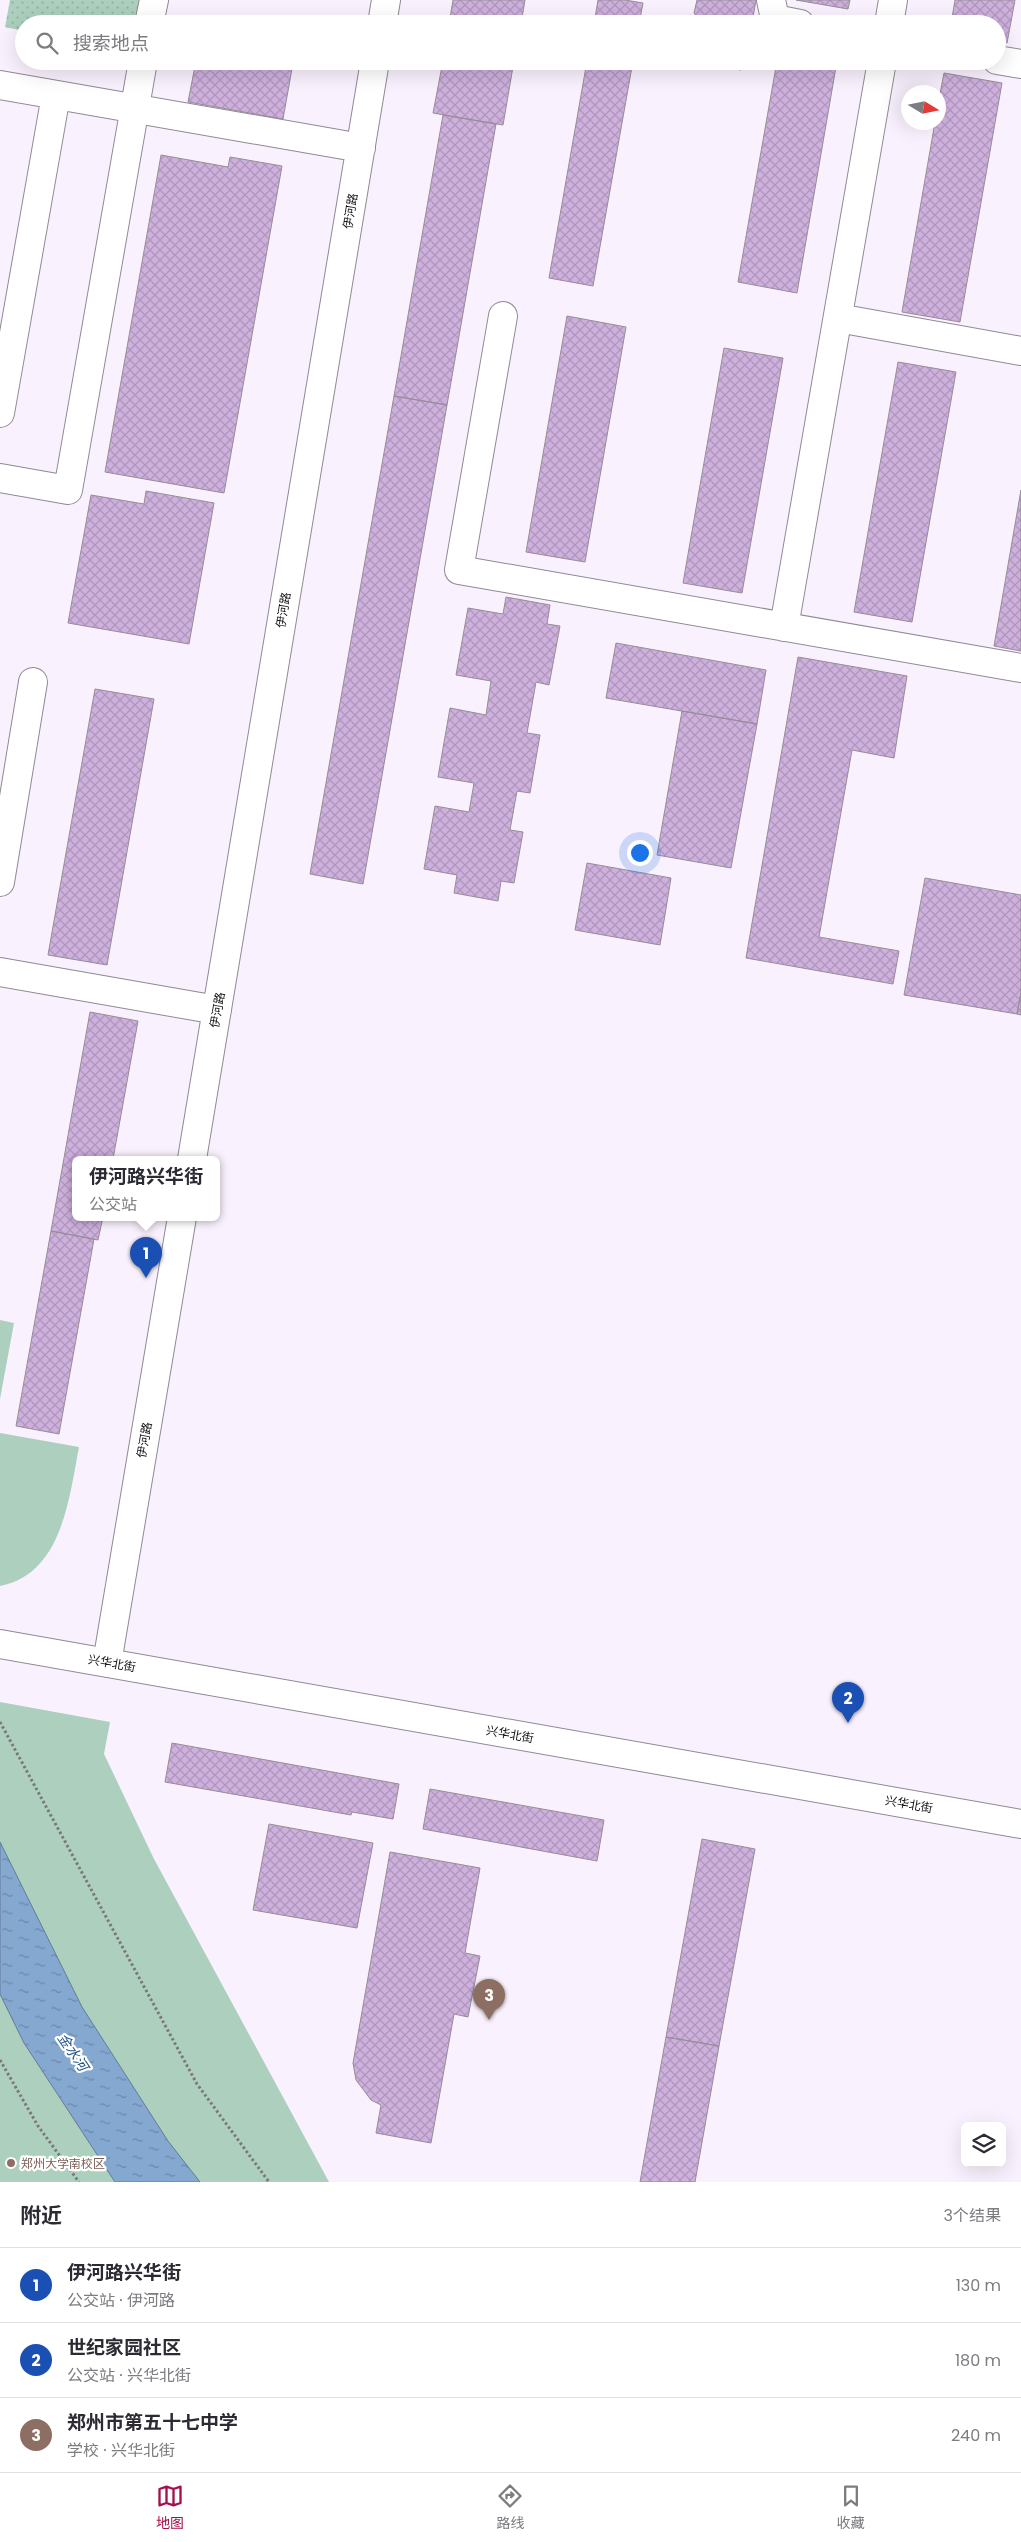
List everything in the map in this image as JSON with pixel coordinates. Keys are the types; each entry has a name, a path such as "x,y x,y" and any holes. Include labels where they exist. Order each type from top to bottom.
{"street":[{"path":"152,15 154,0"},
{"path":"384,15 386,0"},
{"path":"771,0 773,15"},
{"path":"890,15 893,0"},
{"path":"1006,62 1021,64"},
{"path":"0,478 68,490 142,70"},
{"name":"伊河路","path":"193,1156 374,70"},
{"path":"784,627 880,70"},
{"path":"0,85 361,148"},
{"path":"0,413 56,95"},
{"path":"504,316 459,570 1021,668"},
{"path":"838,318 1021,351"},
{"path":"0,882 33,682"},
{"path":"0,972 217,1010"},
{"name":"伊河路","path":"107,1663 181,1221"},
{"name":"兴华北街","path":"0,1644 1021,1824"}],"path":[{"path":"0,1722 197,2084 269,2182"},
{"path":"0,2060 38,2126 79,2182"}],"green space":[{"path":"10,0 143,0 140,15 15,15 15,29 5,27"},
{"path":"0,1320 14,1323 0,1399"},
{"path":"0,1433 79,1447 66,1511 50,1550 37,1567 21,1579 0,1586"},
{"path":"0,1702 110,1722 104,1754 154,1859 329,2182 0,2182"}],"water":[{"name":"金水河","path":"0,1842 82,2007 168,2141 200,2182 115,2182 24,2043 0,1994"}],"building":[{"path":"453,0 525,0 522,15 450,15"},
{"path":"598,0 625,0 643,3 641,15 596,15"},
{"path":"697,0 756,0 753,15 695,15 694,13"},
{"path":"796,0 850,0 848,9"},
{"path":"955,0 1015,0 1007,43 1006,15 952,15"},
{"path":"194,70 292,70 283,119 188,102"},
{"path":"441,70 512,70 503,125 433,113"},
{"path":"585,70 631,70 593,286 549,278"},
{"path":"775,70 835,70 797,293 738,282"},
{"path":"944,73 1002,83 960,322 902,312 934,130 946,130 946,85 942,85"},
{"path":"443,115 496,124 447,405 394,396"},
{"path":"161,155 228,167 230,157 282,166 224,493 105,472"},
{"path":"567,316 626,327 585,562 526,552"},
{"path":"724,348 783,358 742,593 683,583"},
{"path":"898,362 956,372 912,622 854,612"},
{"path":"394,396 447,405 363,884 310,874"},
{"path":"1021,490 1021,651 994,646"},
{"path":"146,491 214,503 189,644 68,623 91,495 144,504"},
{"path":"506,597 550,605 547,624 560,626 549,685 536,682 527,733 540,735 530,793 517,791 510,830 523,832 514,883 501,881 498,901 454,893 457,875 424,869 435,806 469,812 474,783 438,777 450,708 486,715 491,681 456,675 468,608 503,614"},
{"path":"616,643 766,670 757,724 606,698"},
{"path":"798,657 907,676 894,758 852,750 819,937 899,951 893,984 746,958"},
{"path":"95,689 154,699 107,965 48,955"},
{"path":"682,711 757,724 731,868 657,855"},
{"path":"587,863 671,878 660,945 575,930"},
{"path":"925,878 1021,895 1021,993 1017,1014 904,995"},
{"path":"1021,993 1021,1015 1017,1014"},
{"path":"90,1012 138,1021 114,1156 72,1156 72,1221 102,1221 98,1240 51,1231"},
{"path":"51,1231 94,1239 59,1434 16,1426"},
{"path":"172,1743 399,1784 393,1819 352,1812 351,1815 165,1782"},
{"path":"430,1789 604,1820 597,1861 423,1829"},
{"path":"269,1824 373,1843 357,1928 253,1910"},
{"path":"702,1839 755,1849 719,2046 666,2037"},
{"path":"390,1852 480,1868 465,1953 480,1956 468,2017 454,2014 431,2143 376,2133 381,2105 371,2100 356,2080 353,2063"},
{"path":"666,2037 719,2046 695,2182 640,2182"}],"place":[{"name":"伊河路兴华街","path":"146,1278"},
{"name":"世纪家园社区","path":"848,1723"},
{"name":"郑州市第五十七中学","path":"489,2020"},
{"name":"郑州大学南校区","path":"11,2163"}]}
